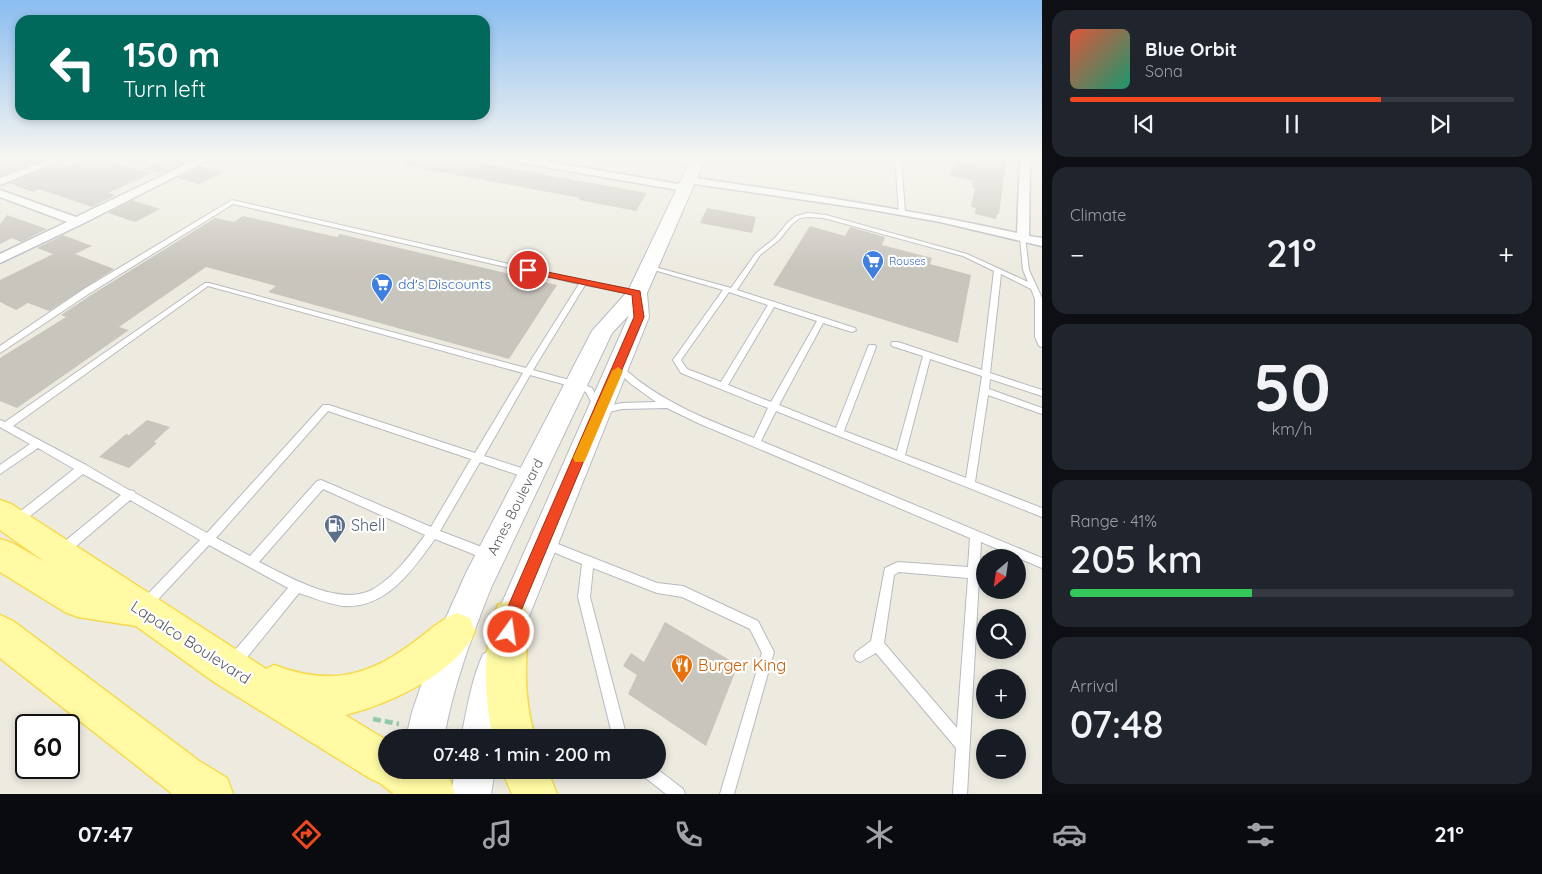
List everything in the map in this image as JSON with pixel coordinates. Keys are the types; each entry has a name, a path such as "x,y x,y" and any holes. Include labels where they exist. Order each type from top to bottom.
{"main road":[{"name":"Lapalco Boulevard","path":"5,530 59,554 228,668 378,759"},
{"path":"5,530 78,600 140,610"},
{"path":"510,618 506,661 506,704 512,729"},
{"path":"228,668 299,694 325,697 361,692 409,671 435,651 456,631"},
{"path":"0,634 192,790"},
{"path":"528,779 535,794"}],"street":[{"path":"3,194 78,222"},
{"path":"0,259 134,194"},
{"name":"Ames Boulevard","path":"419,729 430,712 456,631 490,556 603,331 637,293 682,194"},
{"path":"801,194 902,212 1042,242"},
{"path":"1023,238 1024,194"},
{"name":"Ames Boulevard","path":"482,729 489,685 510,618 619,369 639,317 637,293"},
{"path":"471,794 474,779"}],"lane":[{"path":"901,194 902,212"},
{"path":"0,350 87,291 232,202 583,283 637,293"},
{"path":"1033,287 965,255 936,246 824,216 808,215 798,217 790,223 777,239 758,254 677,360 684,371 1042,513"},
{"path":"1023,238 1026,270 1039,299 1039,338 1042,344"},
{"path":"649,267 730,290 852,330"},
{"path":"970,484 984,391 998,270"},
{"path":"583,283 528,372 433,533 398,579 385,590 370,597 352,601 336,600 319,596 298,587 251,564 3,424 207,284 528,372 576,385 589,390 600,411 622,406 666,405"},
{"path":"722,386 772,304"},
{"path":"756,443 773,407 821,320"},
{"path":"895,344 1042,393"},
{"path":"839,433 872,347"},
{"path":"900,457 927,355"},
{"path":"619,369 644,392 666,405 1042,563"},
{"path":"984,391 1042,411"},
{"path":"140,610 208,539 326,407 530,476"},
{"path":"0,470 37,444"},
{"path":"5,530 83,468"},
{"path":"251,564 321,484 490,556"},
{"path":"59,554 130,494"},
{"path":"960,794 976,535"},
{"path":"542,543 657,588 683,592 754,625 768,652 727,794"},
{"path":"588,561 584,597 618,729"},
{"path":"860,656 877,645 889,572 898,566 974,574"},
{"path":"228,668 298,587"},
{"path":"877,645 963,746"},
{"path":"659,779 678,794"}],"path":[{"path":"369,718 407,729"}],"building":[{"path":"54,194 116,195 92,207"},
{"path":"559,194 646,194 636,211 579,200 580,198"},
{"path":"974,194 1002,194 999,214 997,214 996,219 975,214 976,208 971,207"},
{"path":"132,200 160,209 135,222 108,213"},
{"path":"707,208 756,217 752,233 700,223"},
{"path":"7,215 47,229 21,242 12,238 0,244 0,224"},
{"path":"243,216 337,237 340,234 557,285 509,359 268,292 276,286 206,267 119,327 129,330 17,408 0,401 0,358 66,317 61,315 91,295 215,218 234,222"},
{"name":"Rouses","path":"810,226 845,236 850,227 885,237 882,245 932,258 930,264 971,275 958,343 773,285"},
{"path":"63,235 92,246 75,254 114,269 49,311 28,303 16,310 0,302 0,280 53,254 37,248"},
{"path":"147,420 170,427 154,442 157,443 129,468 99,457 126,434 129,435"},
{"name":"Burger King","path":"665,622 738,665 706,746 628,694 637,675 623,666 631,653 644,662"}],"slow traffic":[{"path":"579,458 618,371"}],"place":[{"name":"Rouses","path":"873,280"},
{"name":"dd's Discounts","path":"382,303"},
{"name":"Shell","path":"335,544"},
{"name":"Burger King","path":"682,684"}],"route":[{"path":"509,632 510,618 621,363 639,317 637,293 528,270"}]}
